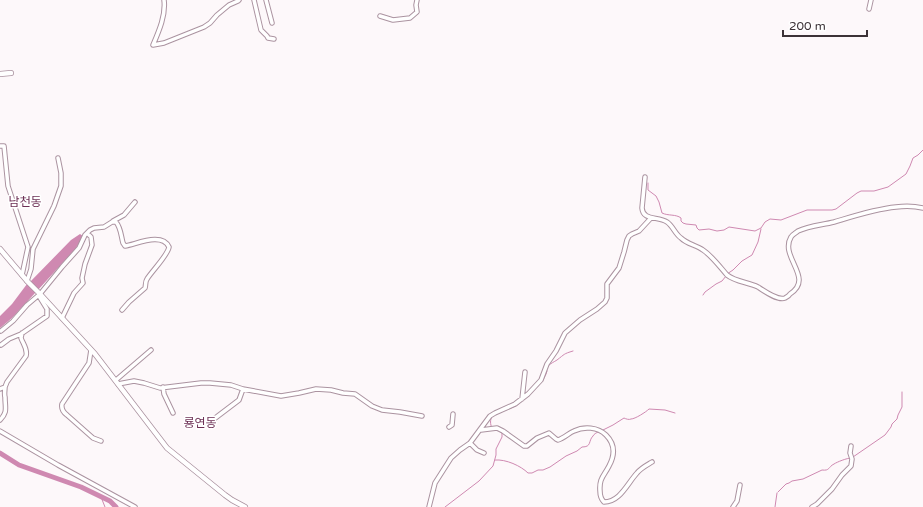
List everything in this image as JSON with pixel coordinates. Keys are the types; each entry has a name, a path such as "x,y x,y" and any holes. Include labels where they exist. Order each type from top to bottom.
{"main road":[{"path":"0,74 11,73"},
{"path":"0,249 27,281 91,350 167,448 225,495 245,507"}],"street":[{"path":"164,0 165,6 163,18 153,45 164,43 204,27 210,23 217,14 239,0"},
{"path":"254,0 261,30 268,38 274,39"},
{"path":"266,0 272,23"},
{"path":"380,16 393,20 410,18 417,12 417,0"},
{"path":"869,9 871,0"},
{"path":"0,146 4,146 8,186 28,247 22,275"},
{"path":"27,281 31,268 33,250 62,186 58,158"},
{"path":"645,177 642,211 648,217 661,219 669,223 680,238 705,251 731,279 756,287 770,295 781,298 785,298 796,290 800,281 799,274 789,251 789,241 794,234 805,229 896,207 914,206 923,208"},
{"path":"1,331 13,321 39,294 79,248 85,235 92,228 104,227 124,215 135,202"},
{"path":"428,507 435,483 450,458 470,443 490,416 509,408 522,399 541,380 547,364 565,333 577,322 605,302 607,298 607,284 619,268 629,236 639,231 651,218"},
{"path":"112,222 116,222 118,224 125,246 152,240 164,241 169,247 168,252 146,281 145,288 122,310"},
{"path":"62,318 74,293 83,283 82,278 85,264 92,245 91,237 87,233"},
{"path":"28,247 33,250"},
{"path":"1,345 47,316 47,309 39,294"},
{"path":"0,420 6,410 5,387 26,354 25,346 21,338 22,333"},
{"path":"91,350 89,363 61,407 66,415 93,438 101,441"},
{"path":"117,382 151,350"},
{"path":"522,399 525,372"},
{"path":"117,382 134,381 157,387 201,383 231,385 281,396 316,389 336,391 355,394 367,404 382,410 422,416"},
{"path":"0,390 5,387"},
{"path":"163,387 164,394 172,413"},
{"path":"210,422 239,400 243,388"},
{"path":"449,427 452,425 453,414"},
{"path":"481,430 497,428 524,446 527,446 537,438 549,433 556,440 558,440 576,430 587,428 599,430 611,440 614,448 610,466 600,480 601,500 604,502 608,502 620,495 637,473 652,462"},
{"path":"0,431 135,507"},
{"path":"470,443 477,450 484,453"},
{"path":"812,507 832,489 842,475 851,466 851,446"},
{"path":"733,507 737,501 740,485"}],"shaded area":[{"path":"80,234 83,236 76,248 38,290 30,282 71,240"},
{"path":"27,284 36,292 12,318 0,328 0,316 12,304"}],"waterway":[{"path":"648,183 648,190 656,196 662,213 679,217 683,223 696,225 699,230 709,229 717,231 724,230 729,227 755,231 761,228 765,222 770,219 781,220 807,210 836,209 861,191 874,191 888,187 906,174 913,158 923,150"},
{"path":"727,274 742,261 752,255 758,242 761,229"},
{"path":"703,295 705,292 722,281 726,276"},
{"path":"548,366 564,354 573,351"},
{"path":"543,380 547,371"},
{"path":"853,457 885,435 897,419 902,407 902,392"},
{"path":"498,413 516,406 522,401"},
{"path":"603,430 624,418 635,418 649,409 665,410 675,413"},
{"path":"492,416 490,422 492,428"},
{"path":"445,507 479,481 493,466 496,449 502,437 502,433 499,431"},
{"path":"495,460 508,462 528,473 532,473 550,467 566,456 582,447 589,445 593,435 598,432"},
{"path":"0,453 19,465 81,487 110,501 116,507"},
{"path":"778,492 786,484 792,481 803,479 822,470 826,470 837,462 851,458"},
{"path":"775,507 777,493"},
{"path":"101,497 105,507"}],"district":[{"name":"남천동","path":"25,202"},
{"name":"룡연동","path":"200,423"}]}
